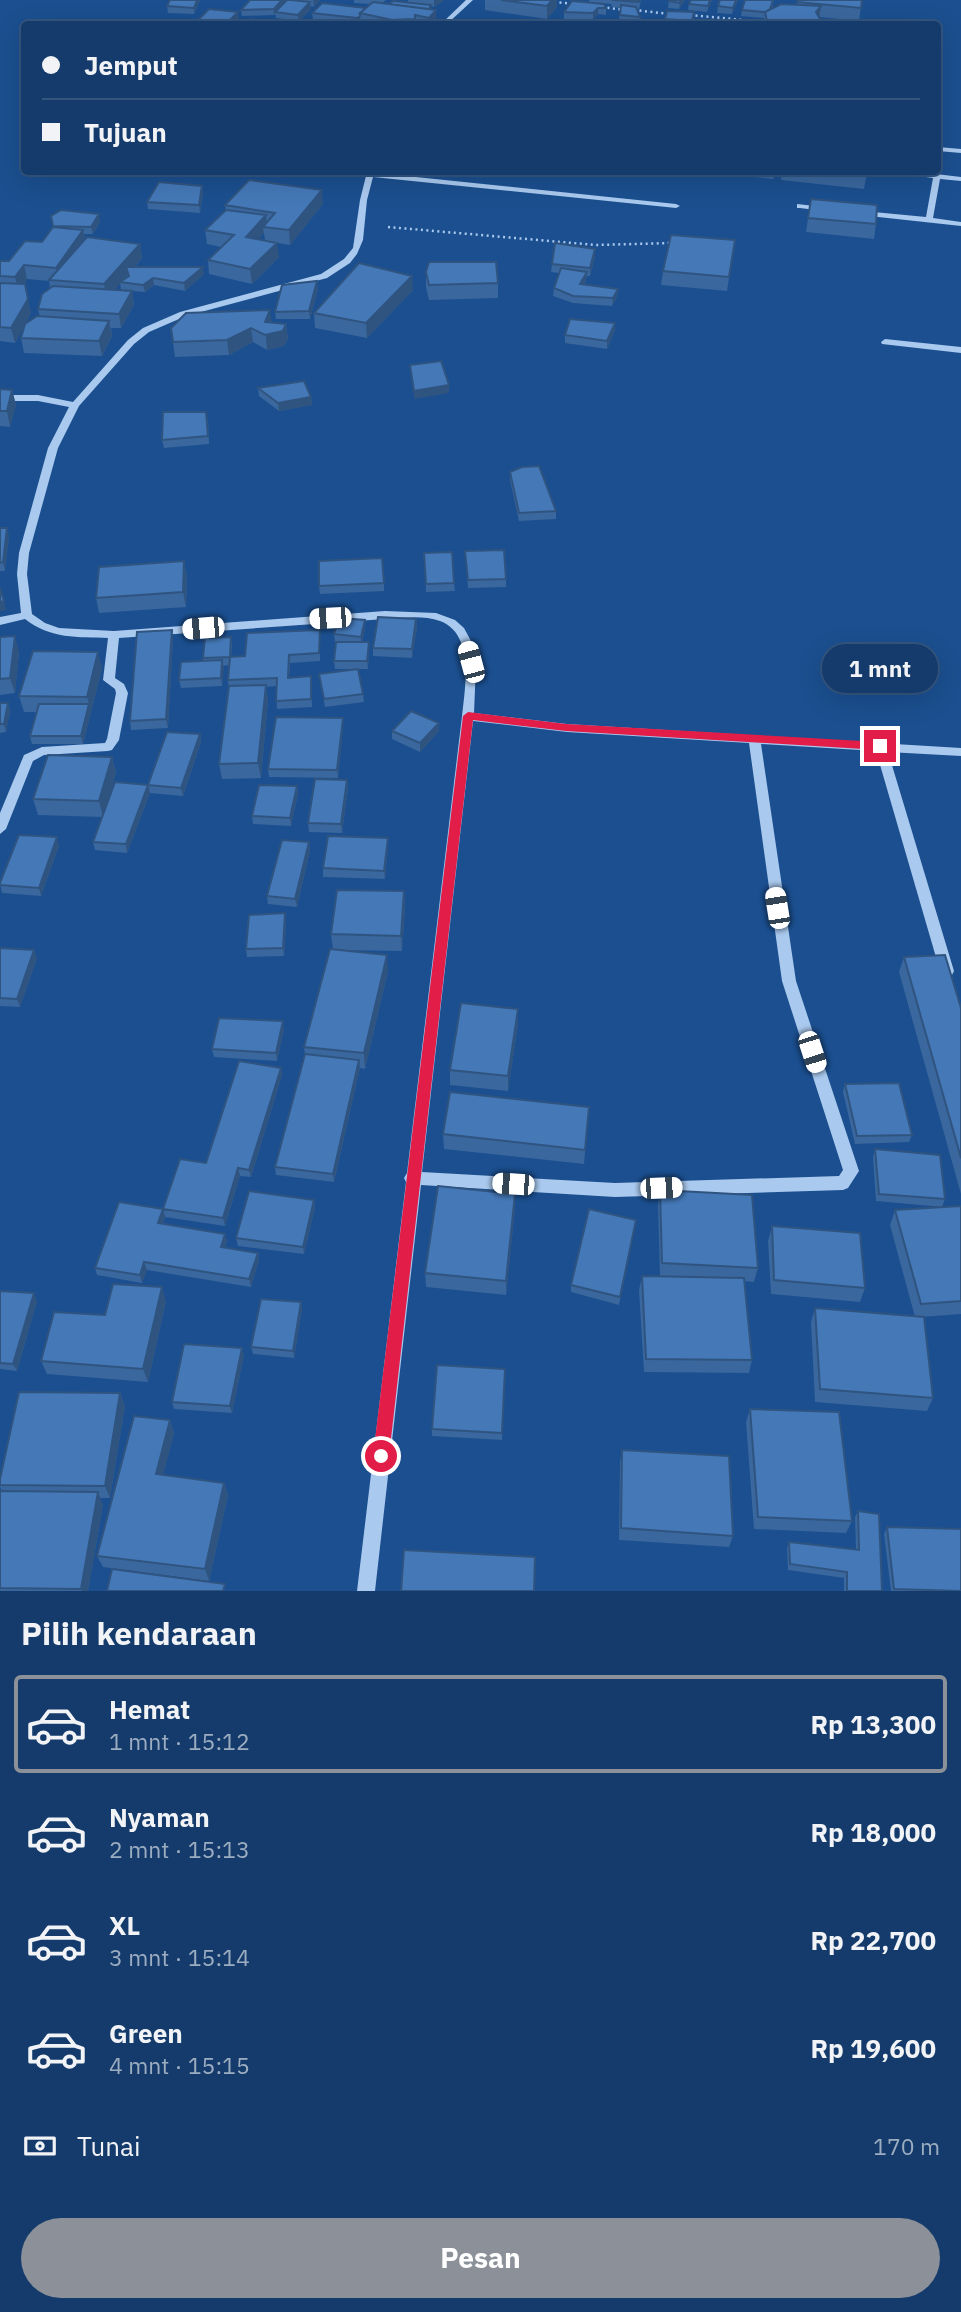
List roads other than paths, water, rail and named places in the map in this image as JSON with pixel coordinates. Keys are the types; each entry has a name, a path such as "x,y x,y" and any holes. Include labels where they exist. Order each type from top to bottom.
{"street":[{"path":"447,21 470,0"},
{"path":"941,149 961,151"},
{"path":"366,1591 412,1178 468,716 471,662 464,636 450,621 425,616 385,615 114,635 58,632 41,626 27,615 22,575 24,553 54,448 75,405 131,342 146,330 183,314 324,276 354,256 363,225 363,204 370,175"},
{"path":"389,175 676,206"},
{"path":"929,175 961,179"},
{"path":"929,220 937,176"},
{"path":"800,206 839,210"},
{"path":"852,212 961,224"},
{"path":"885,342 961,350"},
{"path":"0,398 38,398 75,405"},
{"path":"0,621 27,615"},
{"path":"0,829 28,758 42,751 108,747 113,740 122,693 120,687 109,680 114,635"},
{"path":"468,716 566,728 961,752"},
{"path":"412,1178 615,1190 843,1183 851,1171 789,981 754,739"},
{"path":"880,746 950,980"}]}
